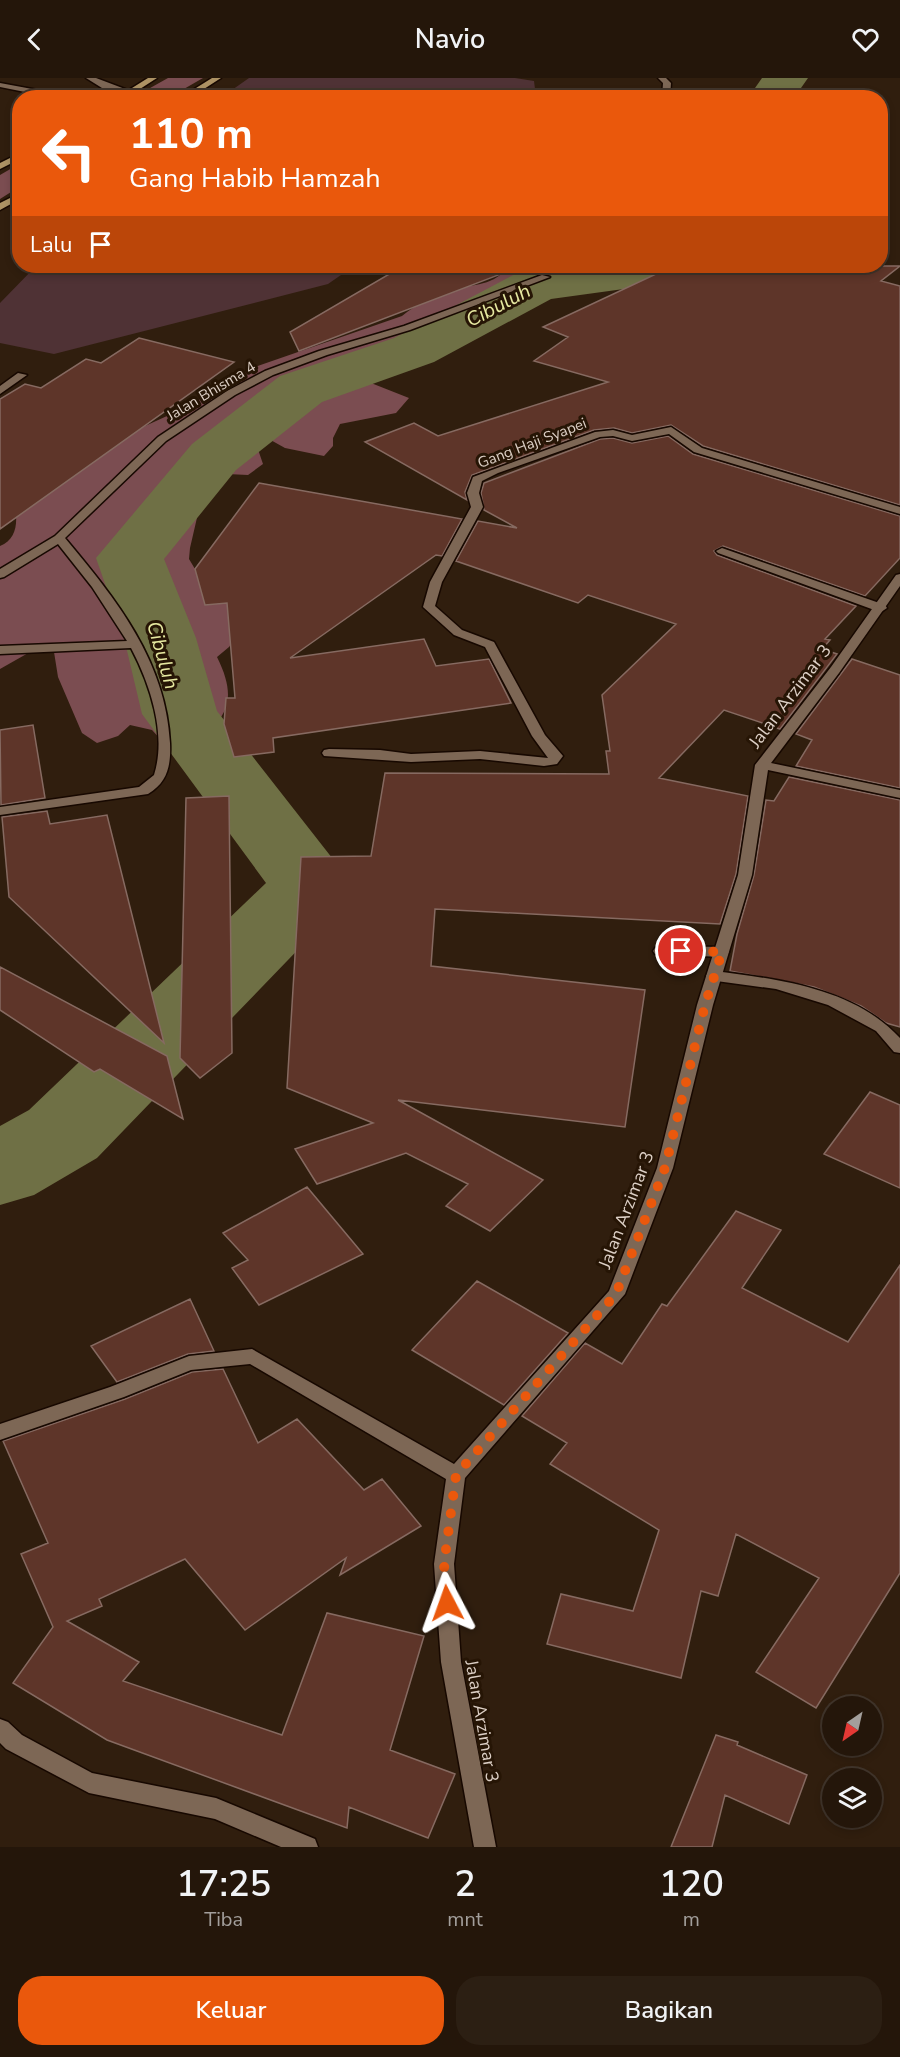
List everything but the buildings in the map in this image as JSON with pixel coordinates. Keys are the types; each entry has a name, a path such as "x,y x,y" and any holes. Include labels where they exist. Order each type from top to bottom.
{"main road":[{"path":"132,90 153,78"},
{"path":"197,90 217,78"}],"street":[{"path":"90,78 105,86 121,90"},
{"path":"0,85 27,90"},
{"name":"Jalan Bhisma 4","path":"0,574 59,538 162,439 231,393 269,373 323,353 407,328 544,277"},
{"path":"0,391 22,375"},
{"name":"Gang Haji Syapei","path":"329,753 380,754 411,758 480,755 544,762 552,761 556,756 539,736 490,645 482,639 463,635 444,622 429,607 436,582 477,507 473,493 477,479 494,471 599,434 613,433 632,438 671,430 698,450 900,512"},
{"path":"0,812 143,791 155,785 162,777 164,740 158,701 137,644 112,603 59,538"},
{"path":"722,551 881,608"},
{"name":"Jalan Arzimar 3","path":"485,1847 451,1662 444,1564 456,1475 616,1294 665,1168 714,976 745,875 762,765 881,608 900,578"},
{"path":"0,650 137,644"},
{"path":"762,765 900,794"},
{"path":"660,951 722,952"},
{"path":"714,976 777,984 833,1001 881,1027 900,1048"},
{"path":"0,1432 117,1392 189,1363 252,1356 456,1475"},
{"path":"0,1729 14,1742 89,1783 216,1809 308,1847"}],"shaded area":[{"path":"168,78 203,78 182,90 147,90"},
{"path":"249,78 515,78 534,81 535,90 232,90"},
{"path":"12,168 12,191 0,199 0,175"},
{"path":"29,273 344,273 328,284 54,354 0,343 0,303"},
{"path":"503,273 589,273 559,275 539,286 470,309 449,320 468,331 414,346 377,347 347,367 362,372 371,383 409,398 396,413 340,424 333,438 333,446 324,456 285,448 251,429 263,464 248,475 227,474 207,490 199,509 189,559 195,569 229,579 244,625 229,647 217,657 224,673 228,700 219,720 210,729 183,745 162,741 152,730 130,725 118,736 97,743 82,733 58,677 54,652 30,652 0,669 0,546 10,540 15,530 15,508 145,426 189,406 252,368 402,316 432,298"},
{"path":"606,273 659,273 628,283"}],"waterway":[{"name":"Cibuluh","path":"777,90 785,78"},
{"name":"Cibuluh","path":"0,1170 63,1134 312,886 180,714 160,638 130,558 214,457 301,389 414,350 538,284 612,276 619,273"}],"route":[{"path":"447,1603 444,1564 456,1475 616,1294 665,1168 705,1005 722,952 681,951"}]}
